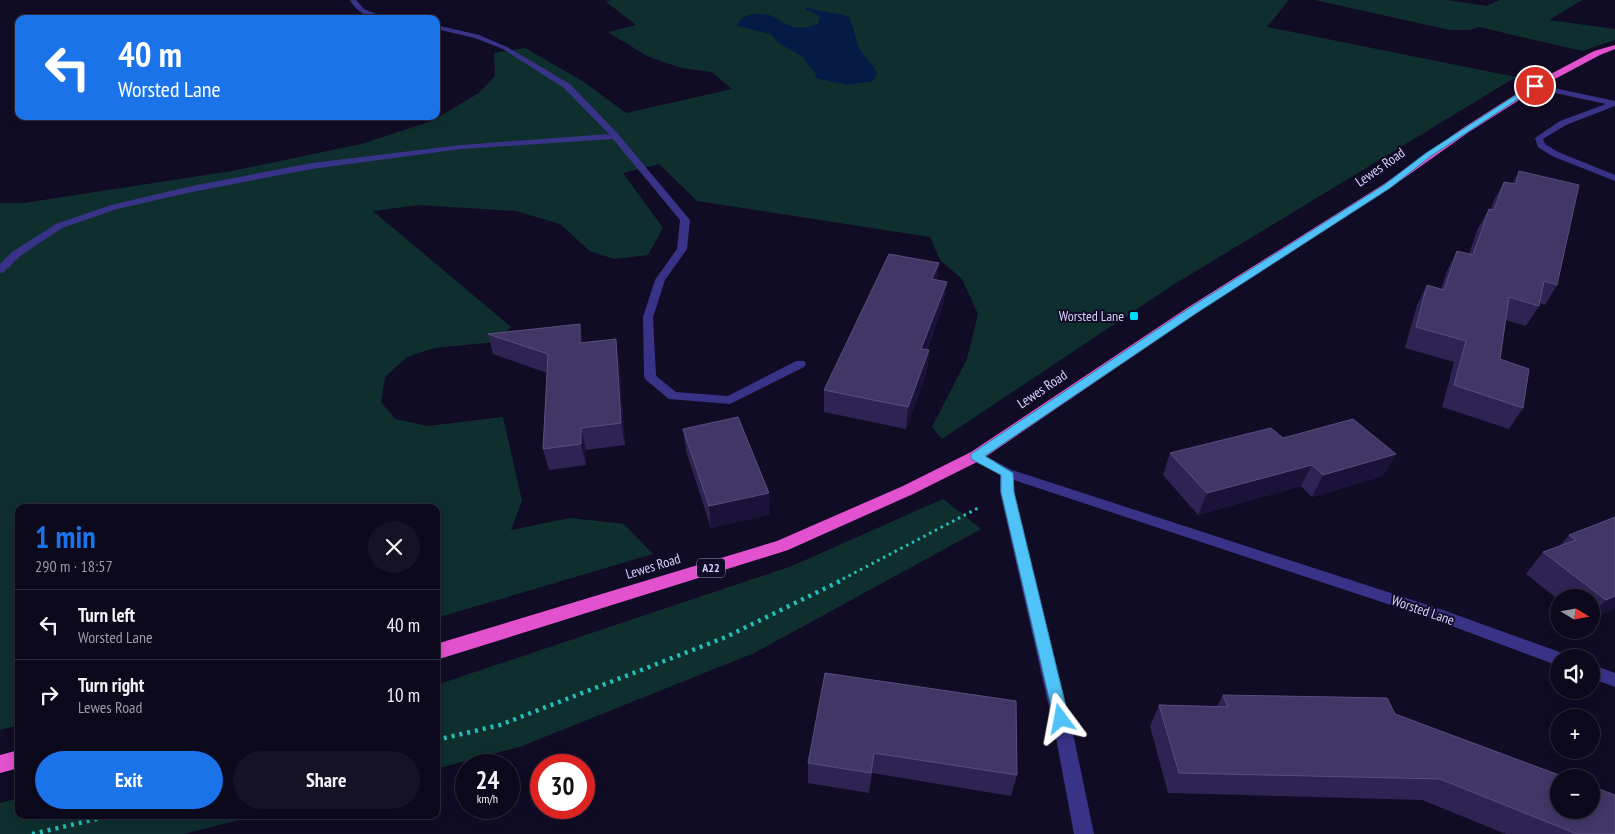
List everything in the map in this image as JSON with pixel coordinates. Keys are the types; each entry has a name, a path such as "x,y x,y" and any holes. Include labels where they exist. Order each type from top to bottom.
{"highway":[{"name":"Lewes Road","path":"440,651 782,546 908,490 976,456 1191,312 1387,186 1429,155 1535,86 1597,53 1615,47"},
{"path":"0,764 15,760"}],"street":[{"path":"353,0 356,7 371,15"},
{"path":"440,27 477,36 505,48 566,86 614,136 685,220 682,249 660,280 648,317 650,377 672,396 730,400 800,364"},
{"path":"1535,86 1615,103"},
{"path":"1615,103 1563,123 1539,138 1541,145 1555,154 1615,178"},
{"path":"0,270 16,254 59,226 114,207 182,192 312,166 461,147 614,136"},
{"name":"Worsted Lane","path":"976,456 1007,473 1440,615 1550,656"},
{"path":"1007,473 1007,492 1063,729 1084,834"},
{"path":"1600,674 1615,680"}],"path":[{"path":"440,739 500,725 726,636 880,561 1007,492"},
{"path":"32,834 97,819"}],"green space":[{"path":"1289,0 1267,27 1516,77 1173,285 942,439 932,427 967,359 978,314 962,279 940,260 930,237 697,201 659,164 623,173 663,228 648,255 614,259 590,251 560,224 516,211 418,205 373,211 511,327 495,342 434,348 407,357 385,377 381,402 395,419 428,426 503,417 522,501 511,530 570,518 624,524 653,554 440,617 440,504 15,504 15,726 0,730 0,203 24,203 232,171 361,144 434,120 440,120 440,116 479,93 495,76 494,53 525,48 584,82 626,113 732,89 712,72 681,68 647,56 608,32 636,25 605,1"},
{"path":"1315,0 1446,0 1487,6 1499,0 1582,0 1549,20 1615,29 1615,40 1582,51 1479,27 1469,30 1450,30"},
{"path":"943,499 981,529 754,653 522,746 492,754 455,754 455,764 440,768 440,684 792,566"},
{"path":"15,799 15,819 242,819 184,834 0,834 0,803"}],"water":[{"path":"805,9 848,16 861,51 877,74 873,81 847,85 816,78 815,72 803,57 777,42 771,34 737,26 743,18 753,14 770,15 794,27 818,24 820,16"}],"building":[{"path":"1519,171 1579,185 1557,285 1544,281 1539,306 1509,297 1500,359 1529,369 1523,408 1454,385 1466,341 1416,327 1427,285 1444,290 1457,251 1473,255 1489,209 1494,210 1504,182 1516,184"},
{"path":"889,254 939,263 932,279 947,282 921,349 929,350 908,407 824,390"},
{"path":"580,324 580,343 616,339 621,423 581,428 581,444 543,449 548,354 488,334"},
{"path":"738,417 769,493 709,506 683,429"},
{"path":"1353,419 1396,454 1323,475 1312,465 1207,493 1170,453 1271,428 1283,438"},
{"path":"1615,517 1615,596 1606,600 1600,595 1600,589 1592,589 1543,552 1576,540 1569,535"},
{"path":"825,673 1016,701 1017,775 874,753 871,773 808,763"},
{"path":"1223,695 1387,698 1395,714 1550,772 1550,819 1600,819 1600,789 1615,795 1615,834 1577,834 1440,779 1179,773 1159,705 1228,707"}],"place":[{"name":"Worsted Lane","path":"1134,316"}],"route":[{"path":"1061,719 1007,492 1007,473 976,456 1191,312 1387,186 1429,155 1535,86"}]}
